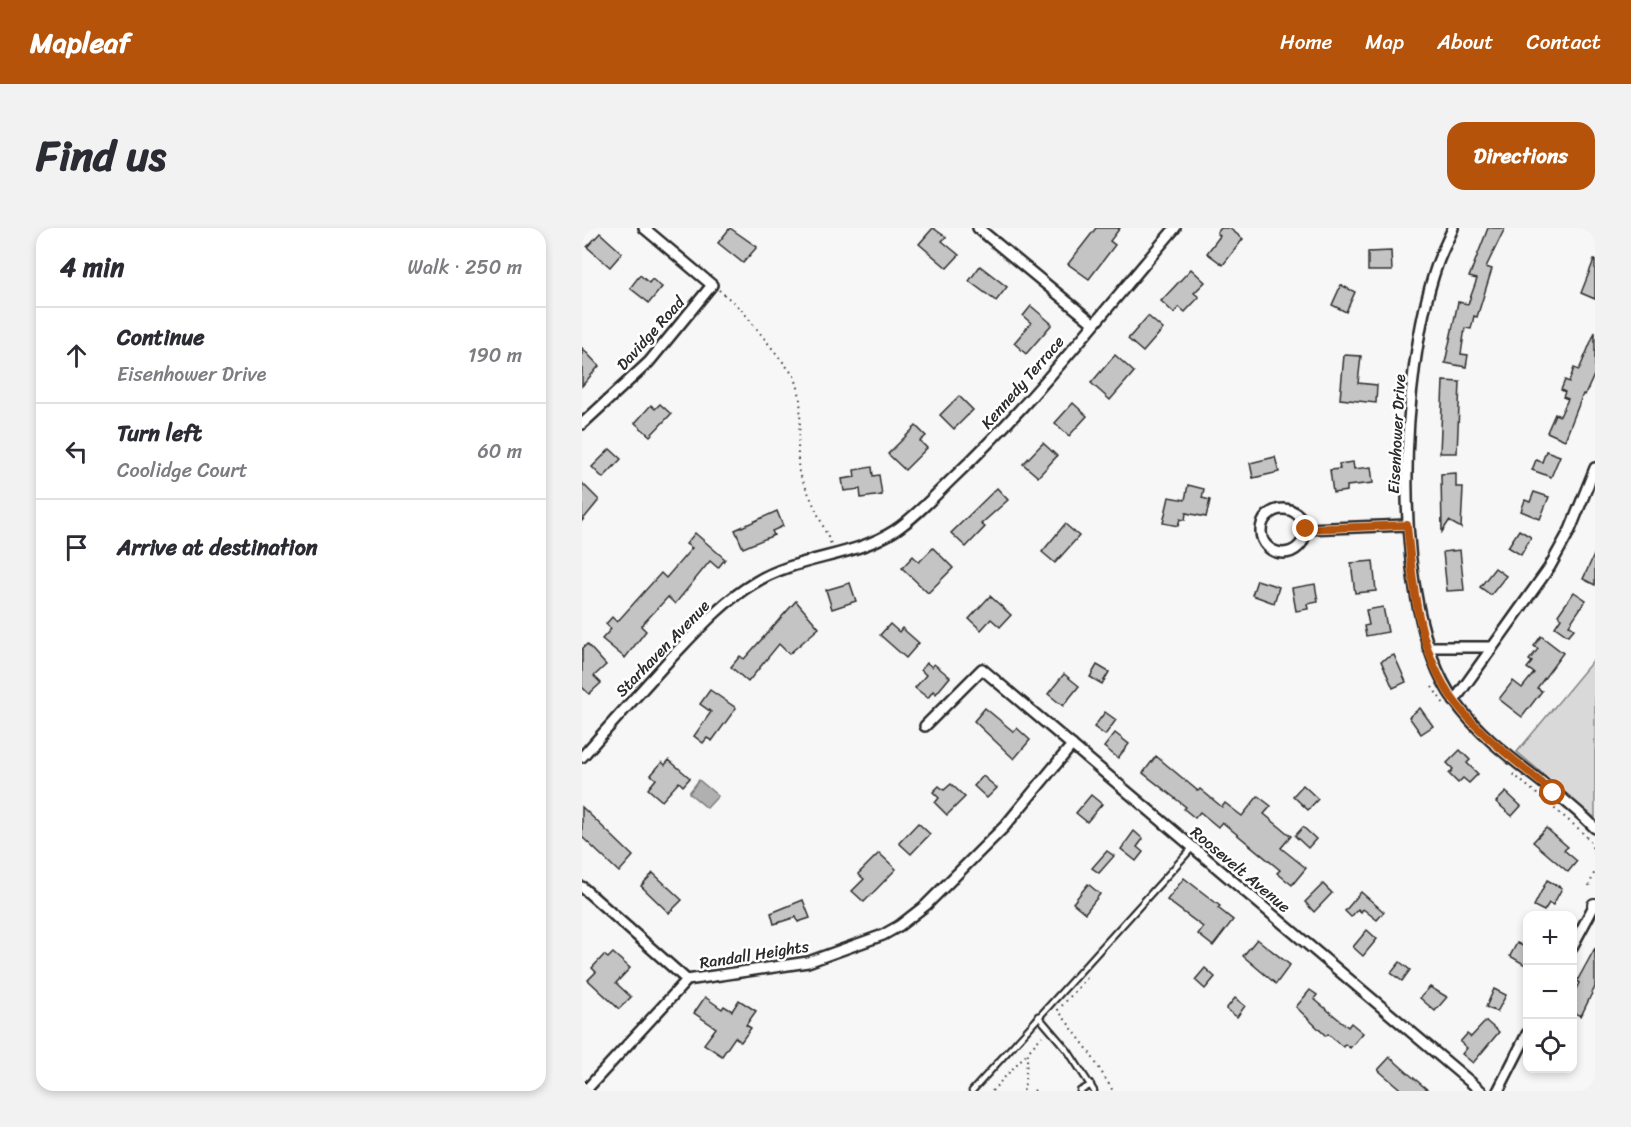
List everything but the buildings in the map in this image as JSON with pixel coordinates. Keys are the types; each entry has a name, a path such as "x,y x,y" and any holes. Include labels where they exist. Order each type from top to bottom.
{"street":[{"path":"644,228 712,285"},
{"path":"978,228 1093,323"},
{"name":"Kennedy Terrace","path":"877,539 894,531 971,461 1014,416 1175,228"},
{"name":"Eisenhower Drive","path":"1453,228 1436,266 1416,362 1410,431 1407,525 1412,583 1418,616 1433,663 1454,701 1482,731 1595,828"},
{"name":"Davidge Road","path":"582,424 649,362 712,285"},
{"path":"1454,701 1549,568 1570,530 1595,468"},
{"path":"1285,509 1298,514 1306,529 1298,547 1285,553 1278,552 1266,544 1261,531 1262,524 1271,512 1285,509"},
{"path":"1306,529 1407,525"},
{"name":"Starhaven Avenue","path":"582,757 693,635 755,582 791,567 835,555 877,539"},
{"path":"1428,647 1492,646"},
{"name":"Roosevelt Avenue","path":"925,726 982,669 1481,1091"},
{"name":"Randall Heights","path":"585,1091 687,980 808,962 883,935 899,926 926,904 1005,826 1072,745"},
{"path":"582,887 687,980"},
{"path":"1577,938 1595,905"},
{"path":"1498,1091 1523,1042"}],"lane":[{"path":"972,1091 1193,847"},
{"path":"1038,1016 1068,1051 1094,1091"},
{"path":"1080,1091 1092,1085"}],"path":[{"path":"712,285 733,300 794,376 801,403 797,460 799,472 835,555"},
{"path":"1509,771 1581,830 1590,841 1595,855"},
{"path":"1589,886 1595,871"},
{"path":"1089,975 1058,1010 1088,1050 1113,1091"},
{"path":"992,1091 1042,1036"},
{"path":"1024,1091 1028,1052"},
{"path":"1034,1091 1038,1087"}],"shaded area":[{"path":"1595,658 1595,818 1517,752"},
{"path":"699,780 718,796 707,808 689,793"}],"route":[{"path":"1306,529 1407,525 1412,583 1418,616 1441,680 1454,701 1482,731 1553,793"}]}
